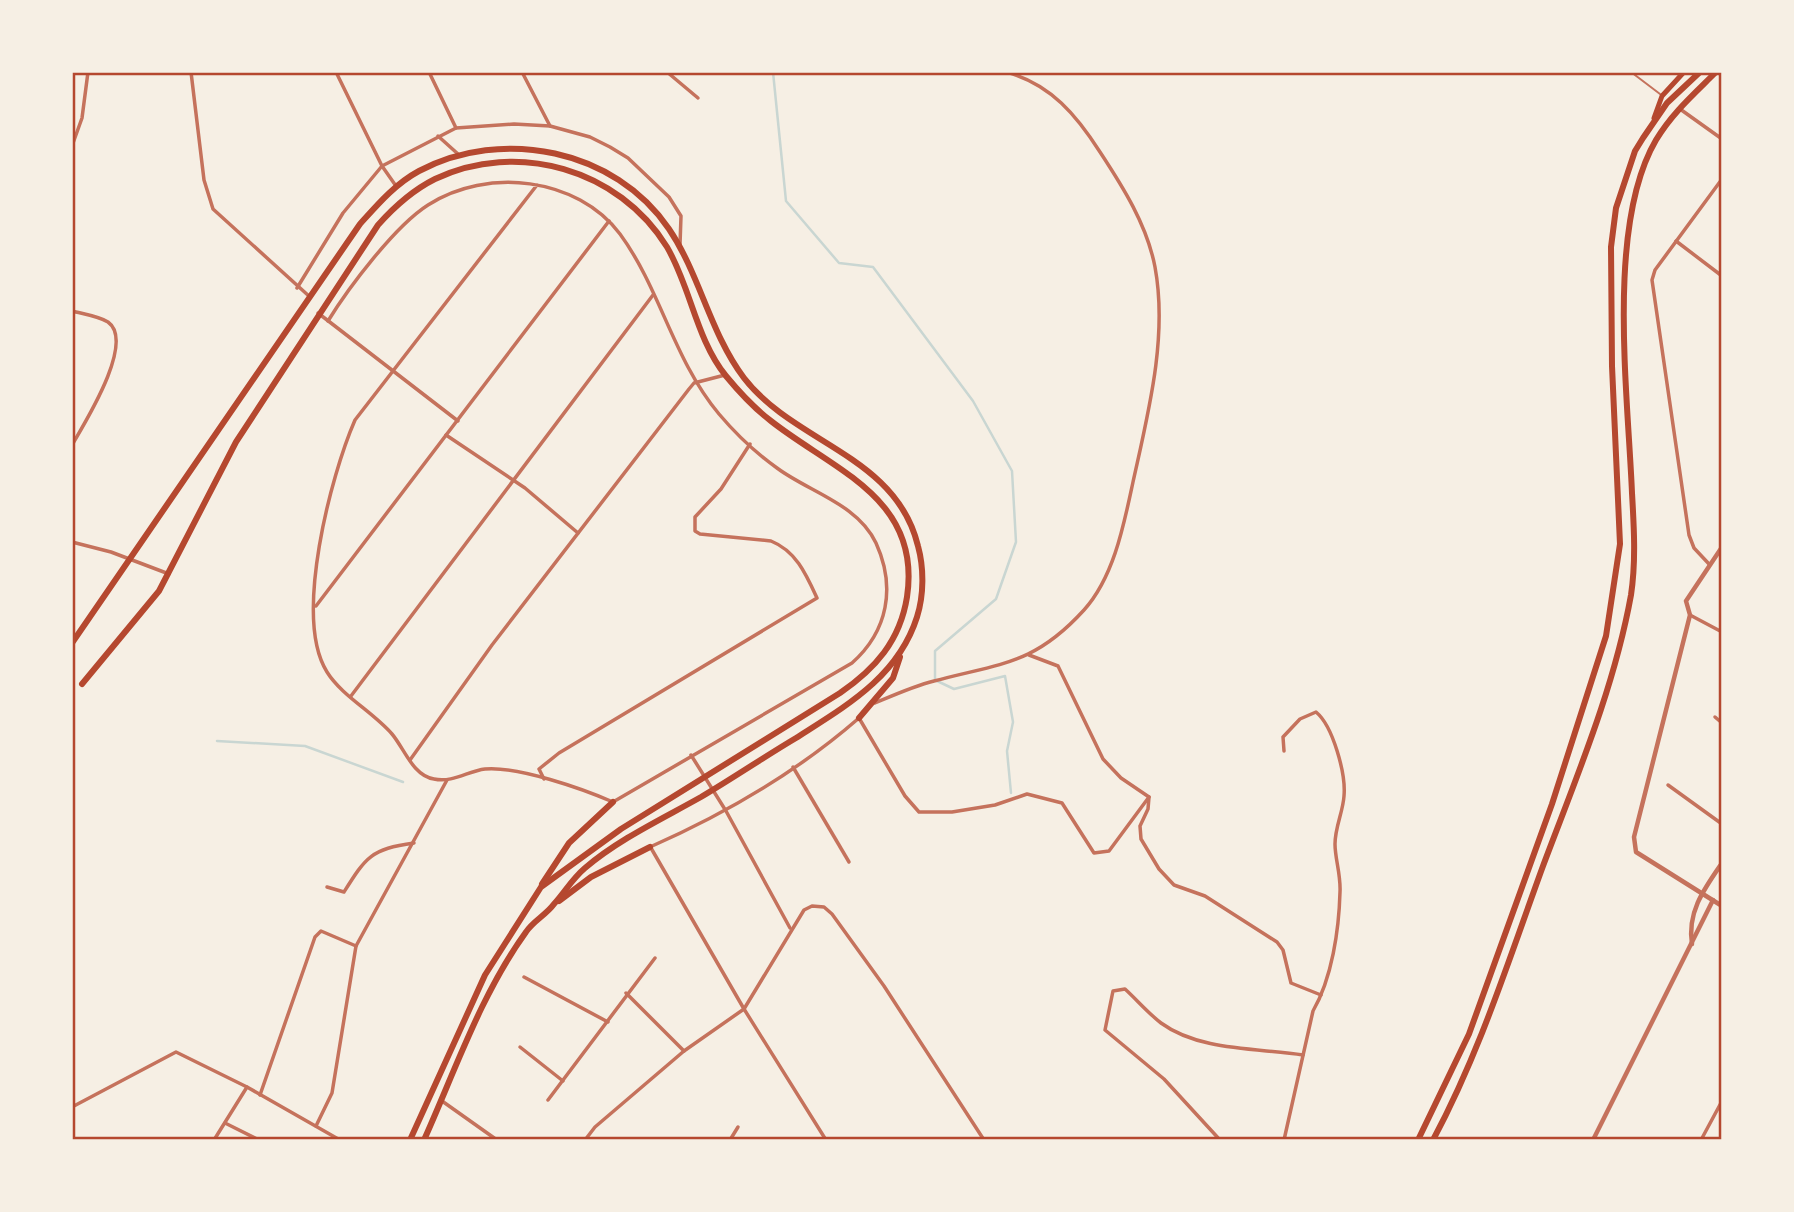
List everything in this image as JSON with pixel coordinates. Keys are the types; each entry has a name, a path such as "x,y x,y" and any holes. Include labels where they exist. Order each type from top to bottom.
{"highway":[{"path":"1418,1140 1469,1034 1552,804 1606,636 1620,544 1612,366 1612,237 1616,208 1635,151 1667,103 1700,72"},
{"path":"1433,1140 1480,1045 1598,716 1623,625 1631,594 1634,539 1626,339 1626,238 1633,202 1648,157 1679,108 1716,72"},
{"path":"72,643 360,224 396,186 417,172 458,154 492,148 531,148 568,157 608,173 634,191 668,227 725,347 748,383 791,419 865,466 903,509 917,540 922,579 917,619 900,652 877,681 842,708 589,865 566,887 555,904"},
{"path":"82,684 169,574 228,456 318,313 378,225 416,191 445,175 480,164 509,160 533,162 588,177 618,195 643,217 668,248 706,342 725,375 772,422 852,475 885,508 906,555 908,591 903,617 882,658 858,681 621,829 541,887"},
{"path":"859,718 893,678 900,652"},
{"path":"410,1140 485,975 569,843 613,802"},
{"path":"424,1140 502,967 529,928 591,877 650,847"}],"main road":[{"path":"1653,122 1662,96 1684,72"}],"street":[{"path":"72,146 82,118 88,72"},
{"path":"191,72 204,180 213,209 310,297"},
{"path":"336,72 382,166 396,186"},
{"path":"429,72 456,128"},
{"path":"522,72 550,126"},
{"path":"667,72 698,98"},
{"path":"874,703 922,684 997,667 1029,656 1055,639 1087,607 1109,568 1124,524 1147,418 1157,339 1158,288 1148,244 1128,195 1085,128 1052,93 1006,72"},
{"path":"1679,108 1722,139"},
{"path":"297,288 343,213 382,166 456,128 514,124 550,126 573,131 610,147 649,176 681,216 680,249"},
{"path":"438,136 458,154"},
{"path":"1709,564 1694,548 1689,535 1653,286 1655,270 1722,179"},
{"path":"328,321 395,234 427,206 462,190 508,182 537,185 585,202 609,220 630,248 694,383 728,425 775,467 857,516 876,543 885,570 887,599 877,635 862,655 852,663 613,802 583,789 507,770 484,769 447,780 432,779 421,773 392,734 326,671 318,650 314,608 323,519 343,447 355,419 537,185"},
{"path":"314,608 609,220"},
{"path":"1676,241 1722,276"},
{"path":"351,696 654,295"},
{"path":"72,310 108,323 115,331 116,341 105,386 72,445"},
{"path":"318,313 458,421"},
{"path":"410,760 492,645 694,383 725,375"},
{"path":"446,435 515,481 578,533"},
{"path":"545,780 540,774 543,764 817,598 804,571 782,545 771,541 700,534 695,531 695,517 721,489 750,444"},
{"path":"72,542 169,574"},
{"path":"1722,547 1686,601 1690,615 1634,843 1638,853 1722,906"},
{"path":"1690,615 1722,632"},
{"path":"1029,656 1058,666 1102,759 1121,778 1149,797"},
{"path":"1284,751 1283,737 1300,719 1316,712 1337,750 1343,774 1344,798 1335,845 1340,891 1328,973 1322,995 1312,1011 1284,1140"},
{"path":"826,1140 744,1009 650,847 726,811 832,742 859,718 905,796 919,812 952,812 995,805 1027,794 1062,803 1094,853 1100,855 1109,851 1149,797"},
{"path":"1716,718 1722,723"},
{"path":"691,755 726,811 790,928"},
{"path":"793,767 849,862"},
{"path":"316,1126 332,1093 356,946 447,780"},
{"path":"1668,785 1722,824"},
{"path":"1149,797 1148,809 1140,826 1140,839 1159,869 1174,885 1205,896 1277,942 1283,950 1291,983 1322,995"},
{"path":"327,887 344,892 373,852 414,844"},
{"path":"1692,945 1690,927 1701,892 1722,863"},
{"path":"1593,1140 1713,900"},
{"path":"585,1140 595,1127 684,1051 744,1009 790,928 804,910 812,906 824,907 832,914 884,986 984,1140"},
{"path":"260,1095 315,937 321,931 356,946"},
{"path":"548,1100 655,958"},
{"path":"524,977 608,1022"},
{"path":"1220,1140 1164,1079 1105,1030 1104,1020 1113,991 1125,989 1163,1024 1210,1043 1303,1055"},
{"path":"626,993 684,1051"},
{"path":"520,1046 563,1081"},
{"path":"72,1107 176,1052 247,1087 340,1140"},
{"path":"215,1140 247,1087"},
{"path":"441,1100 497,1140"},
{"path":"1701,1140 1722,1101"},
{"path":"225,1123 259,1140"},
{"path":"730,1140 738,1127"}],"lane":[{"path":"1631,72 1667,103"}],"waterway":[{"path":"773,72 786,201 839,263 873,267 973,401 1012,471 1016,542 996,599 935,651 935,680 954,689 1005,676 1013,722 1007,751 1011,793"},
{"path":"217,741 305,746 403,782"}]}
